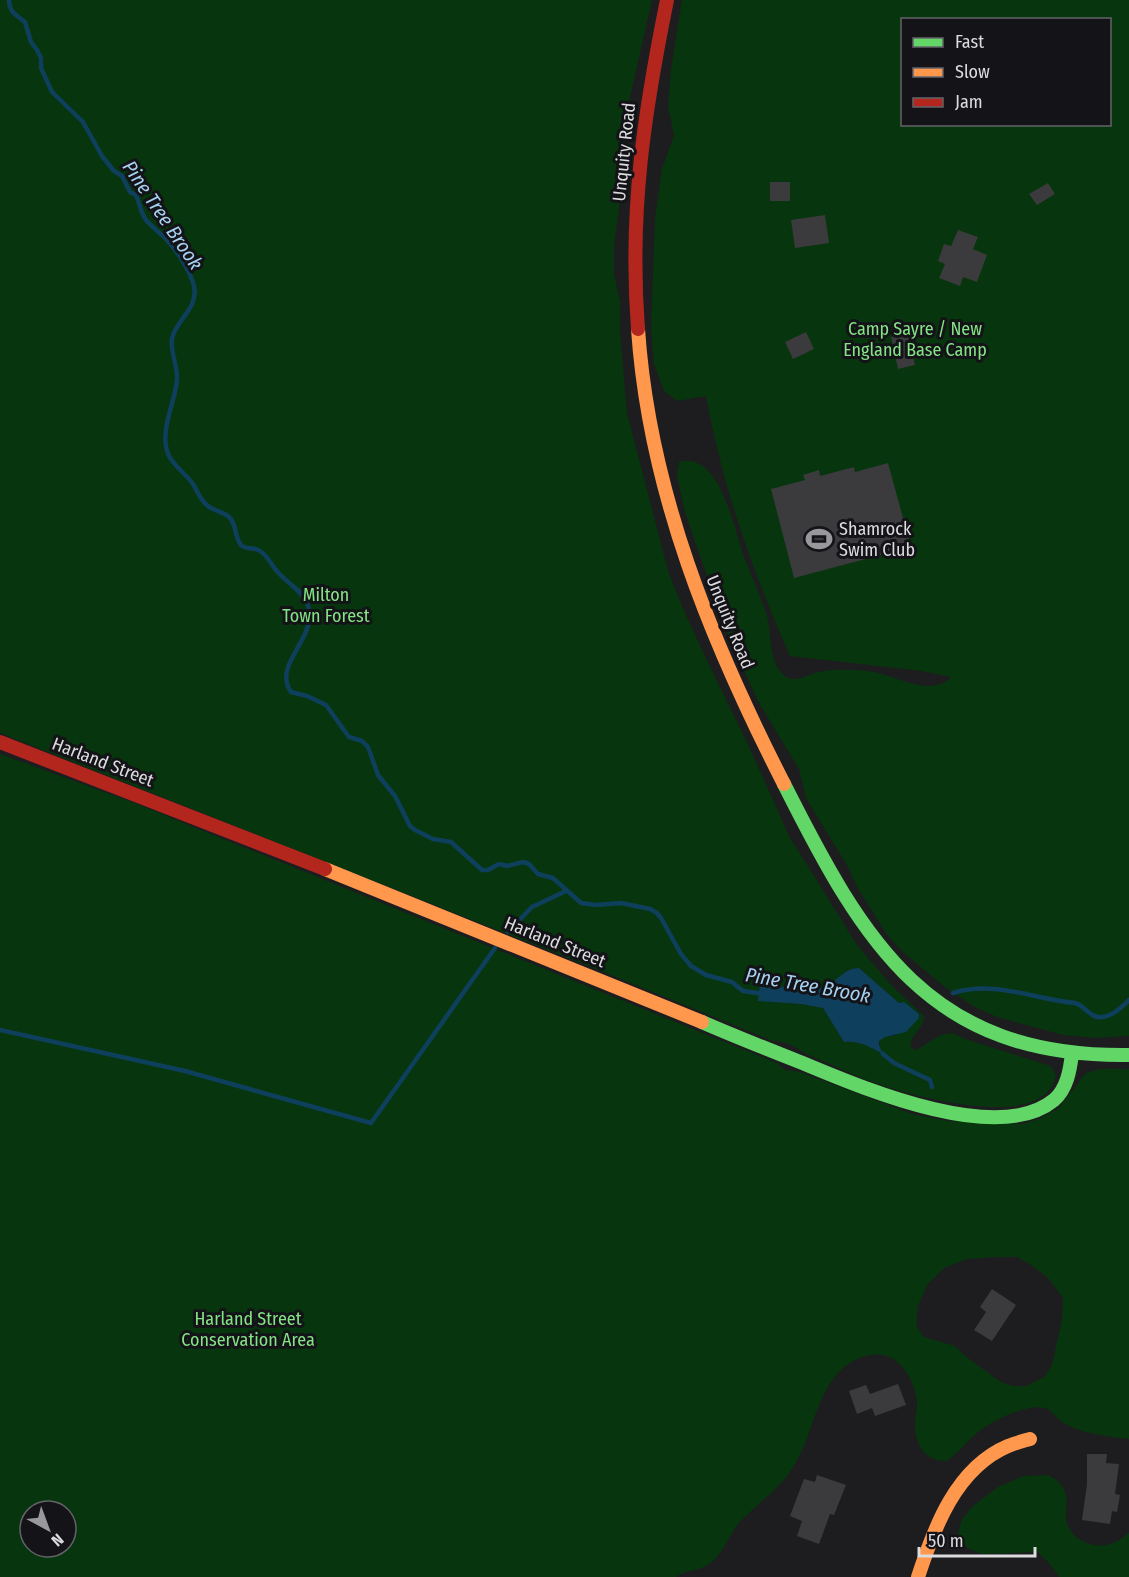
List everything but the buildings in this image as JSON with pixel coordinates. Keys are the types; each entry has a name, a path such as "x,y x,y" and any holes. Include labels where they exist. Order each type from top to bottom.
{"street":[{"name":"Unquity Road","path":"667,0 650,84 641,147 635,221 636,309 643,383 654,446 676,530 699,598 734,681 783,782 844,893 879,947 922,990 957,1015 987,1030 1023,1043 1072,1054 1129,1055"},
{"name":"Harland Street","path":"0,742 137,794 872,1092 904,1102 977,1116 1010,1116 1031,1113 1045,1107 1062,1090 1069,1075 1072,1054"},
{"path":"918,1577 938,1522 960,1486 989,1456 1009,1445 1030,1439"}],"green space":[{"name":"Milton Town Forest","path":"0,0 652,0 628,106 614,246 614,274 620,301 620,332 627,413 668,571 690,624 789,836 857,945 892,986 924,1016 922,1025 912,1039 911,1048 916,1050 941,1035 952,1033 1051,1066 1056,1076 1047,1092 1032,1102 1012,1106 964,1105 891,1088 804,1053 790,1044 773,1041 0,733","holes":["859,968 899,1003 904,1002 919,1014 919,1018 896,1035 879,1041 882,1054 859,1043 844,1042 823,1008 758,1000 760,985 804,989 821,988 831,984 849,970"]},
{"name":"Camp Sayre / New England Base Camp","path":"682,0 1129,0 1129,1036 1095,1038 1063,1035 997,1017 973,1006 945,987 904,953 888,936 806,798 799,769 758,701 721,617 685,512 677,475 679,462 693,461 705,468 715,479 723,494 767,616 773,656 785,676 798,679 825,671 857,670 878,673 925,686 935,686 951,677 922,671 790,656 763,592 740,528 721,463 706,396 677,401 664,391 654,364 651,330 655,219 662,169 674,135 668,106 671,69"},
{"name":"Harland Street Conservation Area","path":"0,754 132,802 777,1063 785,1070 800,1072 912,1114 948,1121 1022,1124 1039,1119 1059,1108 1085,1074 1101,1069 1129,1069 1129,1439 1077,1429 1062,1422 1047,1409 1037,1407 1009,1414 991,1423 947,1461 932,1458 922,1450 916,1437 915,1390 904,1369 887,1356 862,1357 841,1370 825,1391 801,1452 790,1473 739,1523 712,1562 676,1577 0,1577","holes":["1017,1257 1048,1278 1063,1298 1062,1319 1052,1365 1044,1377 1026,1386 1013,1386 1001,1382 955,1346 924,1337 916,1325 918,1306 928,1284 944,1268 967,1259"]},
{"path":"1049,1475 1064,1489 1067,1524 1080,1540 1092,1545 1106,1545 1129,1533 1129,1577 1059,1577 1038,1552 981,1554 967,1548 958,1534 962,1519 973,1506 998,1487 1023,1476"}],"water":[{"path":"859,968 899,1003 904,1002 919,1014 919,1018 906,1032 885,1037 879,1041 883,1054 860,1043 844,1042 823,1008 758,1001 760,984 820,988 831,984 845,972"}],"waterway":[{"name":"Pine Tree Brook","path":"9,0 12,10 25,22 31,42 41,58 41,68 52,92 83,122 102,156 114,171 122,176 130,192 136,195 146,220 174,249 192,280 195,294 193,301 177,326 172,339 177,380 166,428 166,447 171,460 193,484 203,501 210,508 231,519 241,545 261,551 280,574 305,598 310,615 308,627 287,671 287,681 291,692 307,696 326,705 349,737 362,741 368,747 378,775 395,796 410,826 415,830 433,839 451,842 482,870 488,870 499,864 507,866 523,862 529,864 538,874 553,878 581,903 596,905 621,903 650,909 661,918 681,954 691,966 706,975 732,982 743,991 765,994"},
{"path":"508,932 532,907 566,891"},
{"path":"0,1030 185,1071 371,1123 495,948"},
{"name":"Pine Tree Brook","path":"953,993 999,989 1075,1003 1096,1017 1112,1014 1129,1000"},
{"path":"883,1054 894,1063 930,1080 932,1087"}],"traffic: fast":[{"path":"784,784 844,894 876,940 912,980 953,1012 1002,1036 1060,1051 1129,1055"},
{"path":"702,1022 856,1085 927,1108 964,1115 998,1117 1029,1113 1054,1100 1065,1085 1072,1054"}],"traffic: slow":[{"path":"638,329 644,389 655,448 688,564 732,675 784,784"},
{"path":"325,869 702,1022"},
{"path":"918,1577 940,1520 961,1484 990,1456 1008,1446 1030,1439"}],"traffic: jam":[{"path":"638,329 636,244 640,163 667,0"},
{"path":"0,742 325,869"}],"place":[{"name":"Shamrock Swim Club","path":"819,539"}]}
